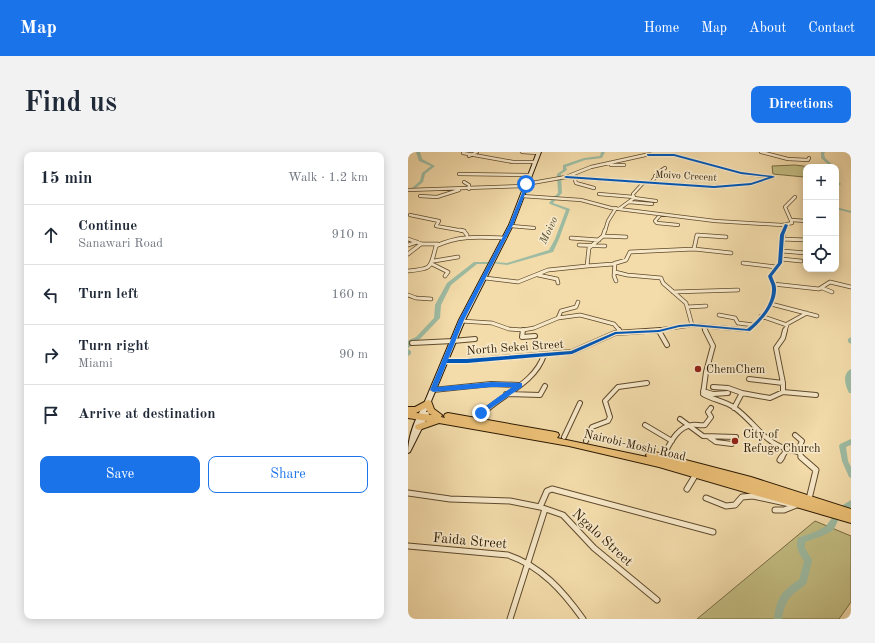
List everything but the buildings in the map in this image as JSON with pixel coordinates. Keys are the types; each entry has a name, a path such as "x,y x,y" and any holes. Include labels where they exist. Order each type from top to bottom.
{"highway":[{"path":"416,410 431,411 438,417 417,427 414,420 408,413 416,410"},
{"name":"Nairobi-Moshi Road","path":"408,413 424,411 438,417 569,443 659,463 798,503 836,511"},
{"name":"Nairobi-Moshi Road","path":"438,417 476,420 586,441 662,458 809,499 851,517"}],"street":[{"path":"469,156 476,152"},
{"path":"408,450 446,361 461,321 485,278 511,226 538,153 522,152"},
{"path":"408,190 508,188 566,177 590,167 655,152"},
{"path":"668,152 672,154"},
{"path":"761,152 789,159 808,160 809,158"},
{"path":"463,153 469,156 500,159 510,162 535,162"},
{"name":"Moivo Crecent","path":"566,177 695,186 743,185 773,177 741,173 672,154 647,155"},
{"path":"608,164 624,165"},
{"path":"651,183 655,176 665,168"},
{"path":"459,174 504,176 513,174 530,175"},
{"path":"655,176 673,175"},
{"path":"574,177 576,183 594,188"},
{"path":"464,182 469,185 469,189"},
{"path":"587,266 588,250 603,236 608,221 617,209 634,197 633,194 644,182"},
{"path":"690,191 695,186"},
{"path":"420,196 433,197 462,189"},
{"path":"433,197 442,190"},
{"path":"599,194 634,197 656,201"},
{"path":"522,196 581,200 617,209 745,223 786,225 792,224 792,220"},
{"path":"792,220 785,207 795,197"},
{"path":"628,202 652,204"},
{"path":"661,214 655,221 678,225"},
{"path":"410,215 435,220 440,222 436,226 464,231 467,235"},
{"path":"745,217 745,223"},
{"path":"792,220 803,221"},
{"path":"719,315 734,318 738,322 754,325 771,304 774,295 773,284 770,276 781,259 782,239 786,225"},
{"path":"511,226 534,228"},
{"path":"408,240 422,244 439,244 453,238 467,235 505,238"},
{"path":"694,249 697,235 726,236"},
{"path":"603,236 626,237"},
{"path":"570,238 599,240"},
{"path":"782,239 803,240"},
{"path":"408,245 417,242"},
{"path":"408,254 422,244"},
{"path":"433,262 435,249 439,244"},
{"path":"579,245 605,246"},
{"path":"485,278 518,282 548,270 615,264 626,260 631,252 694,249 731,253"},
{"path":"782,251 803,253"},
{"path":"408,271 422,269 433,262 458,257"},
{"path":"781,259 801,262"},
{"path":"433,262 439,269 448,272 445,276"},
{"path":"743,263 776,267"},
{"path":"615,264 616,281"},
{"path":"615,272 627,275 659,277 662,279 663,283 684,300 692,325"},
{"path":"538,275 557,279 558,283"},
{"path":"822,288 825,284 830,282 851,287"},
{"path":"773,284 822,288 832,292"},
{"path":"673,292 738,290"},
{"path":"408,294 416,298 430,299"},
{"path":"558,318 561,311 576,307 578,302"},
{"path":"771,304 817,316"},
{"path":"687,307 706,306"},
{"path":"783,392 783,383 776,348 783,338 787,324 807,313"},
{"path":"461,321 492,322 509,329 523,330 534,328 558,318 580,315 589,316 614,324 620,332"},
{"path":"761,316 787,324"},
{"name":"North Sekei Street","path":"446,361 467,361 572,352 603,337 620,332 659,330 692,325 746,331 754,325"},
{"path":"703,326 713,346 706,372 703,391 704,395 719,400 734,408 767,440 779,449 798,452"},
{"path":"523,330 522,336 535,336"},
{"path":"659,330 667,345"},
{"path":"412,343 475,339"},
{"path":"476,420 490,405 537,372 544,355"},
{"path":"749,379 783,383"},
{"path":"586,441 592,426 608,421 610,417 605,401 618,387 647,383"},
{"path":"433,390 492,384 519,385"},
{"path":"506,394 538,395 545,386"},
{"path":"713,387 728,388 742,393 770,398 783,392 816,395"},
{"path":"703,391 713,394 728,394"},
{"path":"734,408 742,393"},
{"path":"564,437 580,403"},
{"path":"662,458 679,431 688,425 705,425 711,417 708,412 711,408"},
{"path":"680,419 700,434 709,437 716,442 732,444"},
{"path":"645,425 672,441"},
{"path":"795,435 802,441 798,446 798,452 801,457 816,470 809,499"},
{"path":"709,437 736,437"},
{"path":"780,460 786,451"},
{"path":"687,489 696,474"},
{"path":"510,619 528,562 547,491 552,489 712,532"},
{"name":"Ngalo Street","path":"408,494 450,499 510,502 543,508 563,515 599,552 657,600"},
{"path":"706,498 718,504 730,506 735,505 742,497 751,496 786,504 798,503"},
{"path":"775,510 784,510 798,503"},
{"name":"Faida Street","path":"408,546 508,555 528,562"},
{"path":"528,562 563,593 583,619"}],"shaded area":[{"path":"772,166 803,166 803,177 773,174"},
{"path":"815,521 851,536 851,602 839,619 697,619"}],"waterway":[{"path":"412,190 422,181 423,174 433,166 420,160 418,152"},
{"path":"559,178 559,174 565,170 564,166 584,159 601,157 603,152"},
{"path":"824,152 822,153 823,158 830,164"},
{"name":"Moivo","path":"556,197 560,193 559,179"},
{"name":"Moivo","path":"494,263 507,264 551,251 568,209 551,203 554,199"},
{"path":"839,209 851,212"},
{"name":"Moivo","path":"408,346 411,341 418,338 437,318 438,305 449,284 476,263 490,263"},
{"path":"851,371 848,375 848,385 851,391"},
{"path":"851,442 842,446 845,461 851,475"},
{"path":"778,619 780,606 784,597 792,589 803,582 808,560 801,549 801,540 829,529 836,519 838,512 851,503"}],"cycle path":[{"path":"566,177 714,187 751,184 773,177 741,173 674,155 648,155"},
{"path":"446,361 467,361 572,352 615,333 659,331 679,326 692,325 748,330 766,312 772,299 774,286 770,276 780,263 782,235 786,225"}],"place":[{"name":"ChemChem","path":"698,369"},
{"name":"City of Refuge Church","path":"735,441"}],"route":[{"path":"481,413 519,385 492,384 456,389 433,390 462,320 511,225 526,184"}]}
